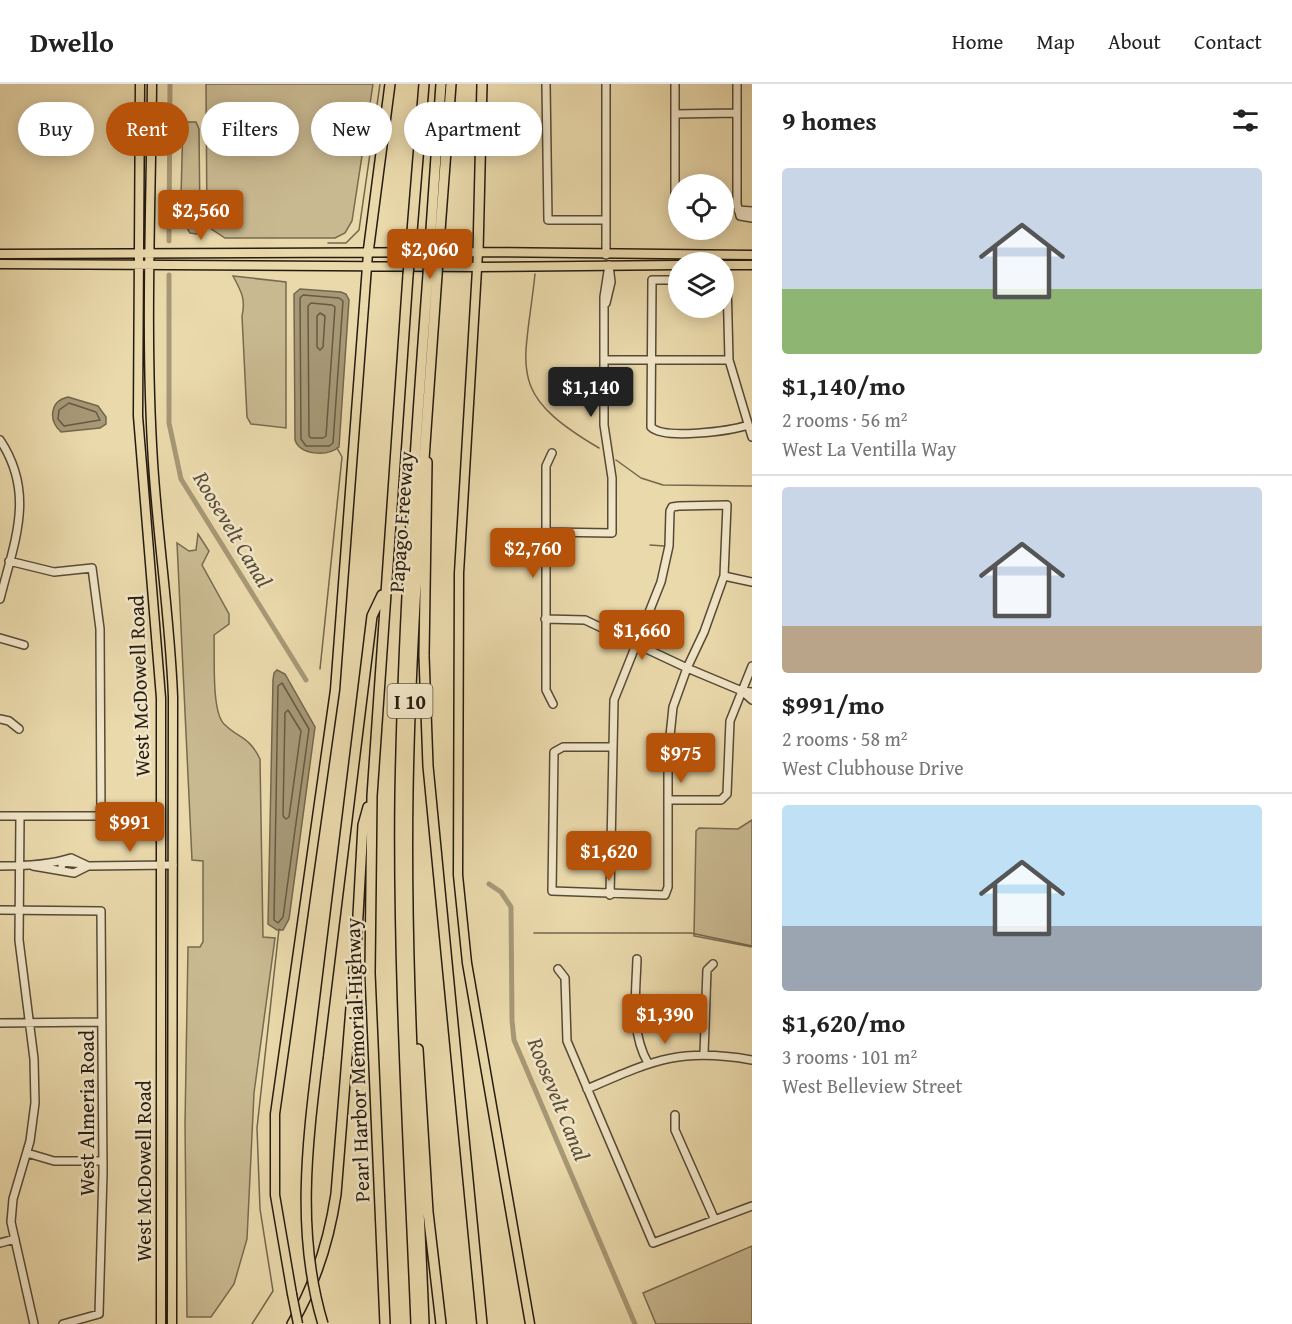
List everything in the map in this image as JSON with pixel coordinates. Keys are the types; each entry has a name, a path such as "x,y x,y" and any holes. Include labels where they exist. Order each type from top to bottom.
{"highway":[{"path":"368,253 390,84"},
{"name":"Papago Freeway","path":"372,796 384,590 424,84"},
{"path":"435,244 441,84"},
{"name":"Papago Freeway","path":"408,963 408,792 412,635 425,439 432,275 450,84"},
{"path":"478,252 482,84"},
{"path":"416,1324 403,1012 400,798 409,537 432,275"},
{"path":"425,439 429,477 424,588 424,682 433,833 482,1324"},
{"path":"323,1324 310,1262 305,1203 306,1158 372,616 384,590"},
{"path":"292,1324 317,1274 334,1204 356,956 363,825 372,796"},
{"name":"Pearl Harbor Memorial Highway","path":"372,796 370,973 385,1324"},
{"path":"408,963 418,1045 428,1212 441,1324"},
{"name":"I 10","path":"408,963 424,1324"}],"main road":[{"name":"West McDowell Road","path":"140,84 138,416 161,691 160,1324"},
{"name":"West McDowell Road","path":"152,84 153,461 169,622 173,697 172,1324"},
{"path":"0,254 478,252 668,255"},
{"path":"478,252 459,563 458,842 461,916 530,1324"},
{"path":"298,1324 275,1195 274,1131 334,701 368,253"},
{"path":"575,266 604,260 606,255"},
{"path":"734,255 752,255"},
{"path":"609,265 617,258 648,259 668,256"},
{"path":"0,264 366,267 668,265"},
{"path":"734,265 752,265"}],"street":[{"path":"546,84 548,220 606,220"},
{"path":"606,84 606,255"},
{"path":"675,84 675,174"},
{"path":"737,84 738,210 741,216 752,218"},
{"path":"675,114 737,113"},
{"path":"738,210 752,211"},
{"path":"546,532 612,533 612,478 604,425 606,303 604,297 609,265"},
{"path":"668,280 652,280 651,427 656,431 714,432 748,425"},
{"path":"727,318 729,360 752,437"},
{"path":"604,360 729,360"},
{"path":"0,440 16,471 21,497 0,599"},
{"path":"552,453 546,466 545,619 546,690 553,704"},
{"path":"610,895 611,747 615,700 666,564 672,507 727,506 724,576 674,707 668,755 668,887 665,895 610,895 552,891 554,752 557,749 611,747"},
{"path":"0,816 101,816 100,629 92,568 54,572 9,561"},
{"path":"724,576 752,582"},
{"path":"545,619 585,620 687,668 742,691 752,692"},
{"path":"0,639 24,645"},
{"path":"669,800 721,800 727,794 730,721 752,666"},
{"path":"742,691 752,700"},
{"path":"0,719 9,721 19,729"},
{"path":"20,816 19,940 30,1022 35,1103 27,1153 11,1209 15,1239 34,1324"},
{"path":"0,866 173,865"},
{"path":"0,910 19,910"},
{"name":"West Almeria Road","path":"19,910 101,911 103,1161 99,1314 63,1324"},
{"path":"637,959 636,1032 639,1048 648,1063"},
{"path":"704,1054 707,970 713,964"},
{"path":"558,969 565,978 565,1034 654,1243 714,1218 752,1206"},
{"path":"0,1023 102,1022"},
{"path":"587,1089 648,1063 675,1056 704,1054 752,1060"},
{"path":"675,1115 675,1130 714,1218"},
{"path":"27,1153 54,1161 103,1161"},
{"path":"0,1243 15,1239"}],"shaded area":[{"path":"206,84 373,84 370,102 311,102 311,156 362,156 352,221 345,233 335,238 225,238 207,226 207,156 299,156 299,102 206,102"},
{"path":"189,122 196,122 199,129 200,224 197,234 190,233 187,228 188,207 181,196 182,156 189,156"},
{"path":"233,276 286,282 286,428 251,424 247,417 243,300"},
{"path":"198,534 209,551 202,565 229,614 229,624 214,635 214,682 217,707 224,724 248,742 260,759 263,937 275,938 254,1093 247,1239 234,1284 211,1317 187,1317 185,1124 188,947 200,947 203,942 203,861 192,860 177,543 189,551 196,550"},
{"path":"752,820 752,947 694,936 696,831 699,828 738,829"},
{"path":"752,1246 752,1324 656,1324 643,1293"}],"water":[{"path":"300,289 341,292 346,294 349,300 339,447 328,452 314,453 302,449 295,440 294,294"},
{"path":"68,397 98,406 106,417 106,424 100,428 61,432 54,422 54,407 57,402"},
{"path":"277,670 285,674 315,727 289,919 283,930 277,930 268,924 273,680"}],"waterway":[{"name":"Roosevelt Canal","path":"169,241 170,84"},
{"path":"328,243 346,243 359,230 380,84"},
{"path":"535,274 526,356 528,376 534,394 548,411 599,448"},
{"name":"Roosevelt Canal","path":"169,275 169,423 181,479 306,680"},
{"path":"320,669 342,457 337,448"},
{"path":"616,460 641,478 663,485 752,486"},
{"path":"650,545 664,546"},
{"name":"Roosevelt Canal","path":"489,884 501,892 511,907 514,1040 635,1324"},
{"path":"252,1324 273,1291 260,1209 257,1128 279,929"},
{"path":"534,933 691,933 752,946"}]}
